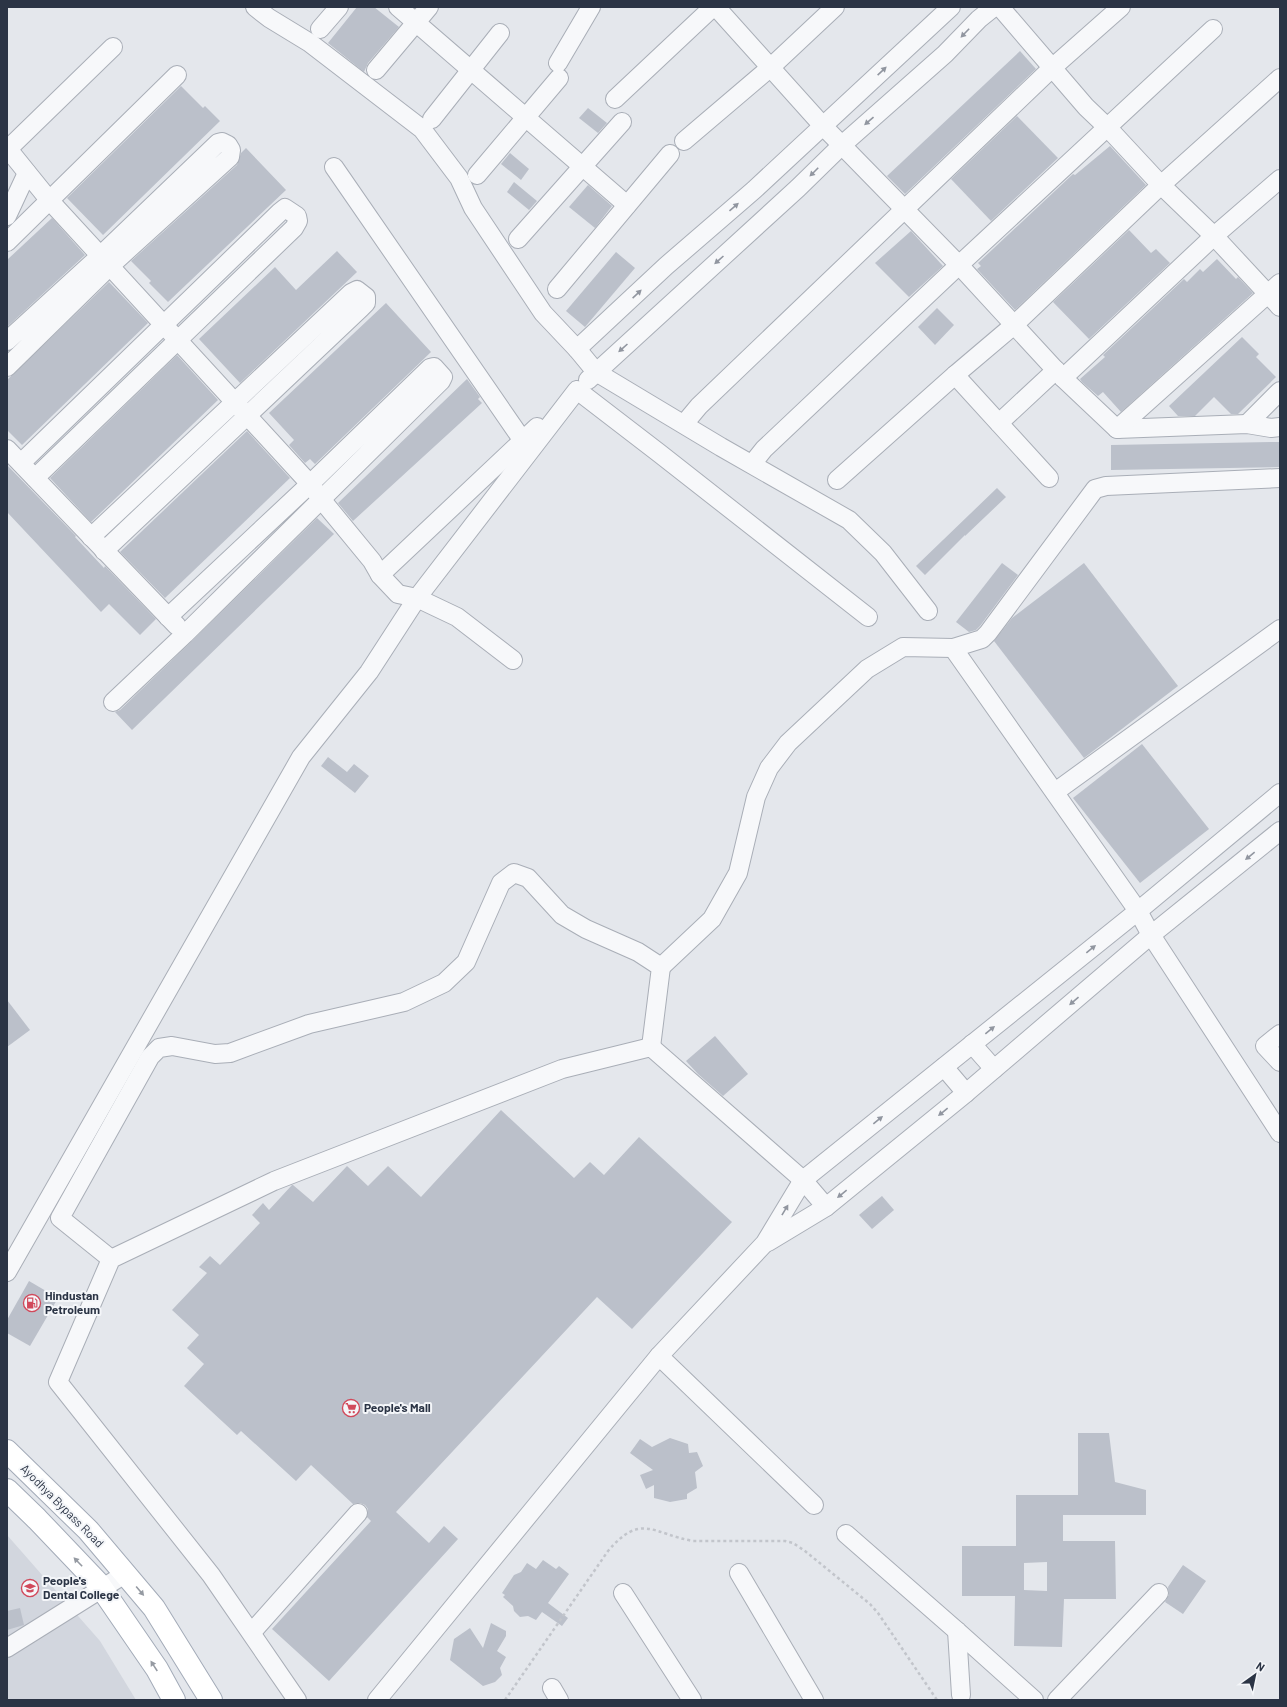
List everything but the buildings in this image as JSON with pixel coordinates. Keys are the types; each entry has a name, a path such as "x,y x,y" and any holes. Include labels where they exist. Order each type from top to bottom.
{"main road":[{"name":"Ayodhya Bypass Road","path":"7,1452 88,1530 154,1608 211,1700"},
{"path":"7,1490 37,1519 102,1589 157,1669 174,1700"}],"street":[{"path":"255,7 269,18 310,43 422,130 459,178 473,208 543,313 577,349 596,372 849,520 882,553 928,611"},
{"path":"320,29 339,7"},
{"path":"398,7 627,205"},
{"path":"376,70 429,7"},
{"path":"478,175 526,117 558,71 578,29 591,7"},
{"path":"578,29 605,7"},
{"path":"615,99 715,7 772,67 823,126 959,265 1060,374 1116,428 1247,424 1271,428 1280,427"},
{"path":"684,141 772,67 835,7"},
{"path":"577,349 666,266 754,190 951,7"},
{"path":"380,575 596,372 798,188 842,145 945,54 979,19 994,7"},
{"path":"1000,7 1086,107 1108,128 1161,185 1276,295 1116,428"},
{"path":"684,424 699,406 1052,68 1121,7"},
{"path":"752,464 764,449 1213,29"},
{"path":"432,119 500,33"},
{"path":"113,47 7,148 50,201 310,484 372,561 380,575 398,594 417,598 457,617 513,660"},
{"path":"7,242 177,75"},
{"path":"837,480 954,375 1014,325 1161,185 1280,78"},
{"path":"518,239 622,122"},
{"path":"7,341 105,261 230,157 231,150 228,145 218,142 105,261 7,366"},
{"path":"557,289 670,154"},
{"path":"334,167 522,441"},
{"path":"7,216 26,173"},
{"path":"1000,423 1060,374 1280,179"},
{"path":"21,463 280,212 285,208 297,216 298,220 294,228 35,478"},
{"path":"91,537 352,293 357,290 366,297 366,303 362,308 104,551"},
{"path":"112,702 185,634 441,381 443,377 434,367 430,368 310,484 168,617"},
{"path":"954,375 1000,423 1049,478"},
{"path":"7,1272 302,757 369,672 417,598 577,390"},
{"path":"577,390 868,617"},
{"path":"1247,424 1280,391"},
{"path":"7,449 185,634"},
{"path":"651,1047 661,967 712,919 738,873 756,797 769,768 788,743 867,669 903,647 953,648 982,639 1095,489 1106,486 1280,478"},
{"path":"1055,792 1280,629"},
{"path":"953,648 1138,911 1151,935 1280,1133"},
{"path":"377,1700 659,1356 765,1243 803,1180 1138,911 1280,793"},
{"path":"765,1243 826,1207 966,1093 1151,935 1280,831"},
{"path":"111,1259 60,1218 150,1057 158,1048 172,1046 215,1054 230,1053 309,1024 404,1002 444,983 466,962 501,883 514,873 528,878 562,915 586,929 638,952 661,967"},
{"path":"1280,1034 1265,1046 1280,1062"},
{"path":"972,1044 994,1069"},
{"path":"651,1047 803,1180 826,1207"},
{"path":"297,1700 211,1574 58,1382 111,1259 274,1181 562,1069 651,1047"},
{"path":"944,1067 966,1093"},
{"path":"659,1356 814,1505"},
{"path":"252,1632 358,1513"},
{"path":"846,1534 1034,1700"},
{"path":"739,1573 814,1700"},
{"path":"7,1648 125,1574"},
{"path":"1057,1700 1159,1592"},
{"path":"623,1593 692,1700"},
{"path":"957,1631 961,1694"}],"path":[{"path":"505,1700 608,1551 620,1537 629,1532 644,1528 660,1530 683,1539 693,1541 785,1540 793,1543 856,1592 878,1613 937,1700"}],"shaded area":[{"name":"People's Dental College","path":"7,1535 100,1641 136,1700 7,1700"}],"place":[{"name":"Hindustan Petroleum","path":"32,1303"},
{"name":"People's Mall","path":"351,1408"},
{"name":"People's Dental College","path":"30,1588"}]}
